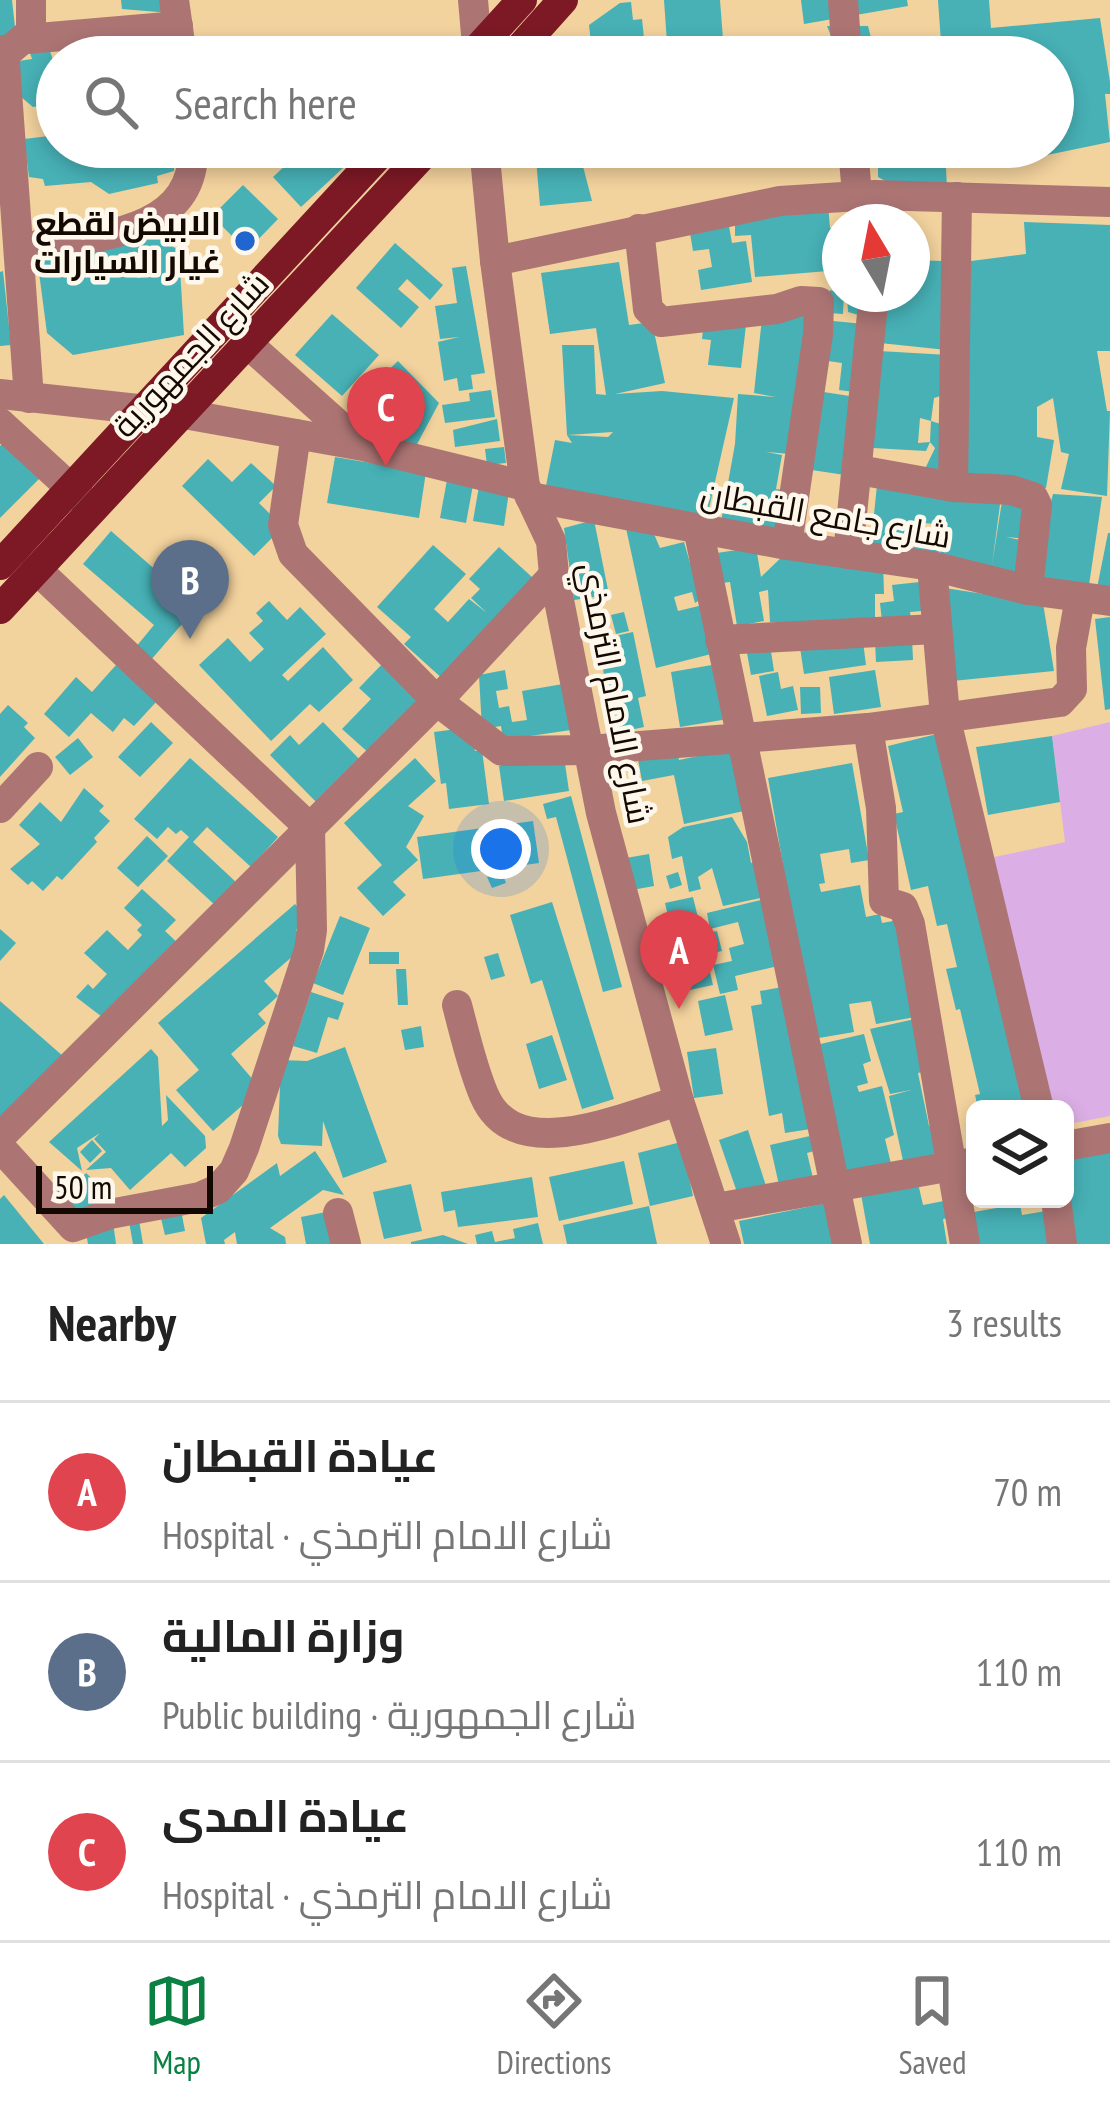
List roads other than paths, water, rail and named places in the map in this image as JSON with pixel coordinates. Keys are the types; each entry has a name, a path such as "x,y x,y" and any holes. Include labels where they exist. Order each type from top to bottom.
{"main road":[{"path":"491,36 522,0"},
{"path":"531,36 563,0"},
{"name":"شارع الجمهورية","path":"0,609 37,569 142,409 366,168"},
{"name":"شارع الجمهورية","path":"0,566 184,414 411,168"}],"street":[{"path":"14,396 19,248 10,46 34,24 31,0"},
{"path":"473,0 475,36"},
{"path":"843,0 846,36"},
{"path":"103,36 178,28"},
{"path":"19,248 149,223 184,192 192,168"},
{"name":"شارع الامام الترمذي","path":"486,168 528,492 551,541 601,813 679,1101 716,1208 717,1242"},
{"path":"859,168 869,204 957,197 1110,202"},
{"path":"953,487 957,197"},
{"path":"495,261 738,207 822,205"},
{"path":"638,229 648,309 661,322 819,302 788,545"},
{"path":"848,554 872,312"},
{"path":"249,345 363,446"},
{"name":"شارع جامع القبطان","path":"14,396 184,414 363,446 528,492 698,528 932,566 1028,590 1095,600"},
{"path":"0,423 82,499"},
{"path":"296,434 284,512 287,544 437,701 502,751 589,750 868,728 1054,703 1069,697 1071,648 1095,600"},
{"path":"859,470 1033,497 1037,505 1028,590"},
{"path":"698,528 847,1244"},
{"path":"932,566 945,716 1037,1100"},
{"path":"0,1148 73,1227 218,1189 234,1172 244,1148 312,930 310,828 37,569"},
{"path":"0,1138 437,701 554,575"},
{"path":"720,640 936,629"},
{"path":"868,728 881,808 884,901 903,907 910,924 963,1165 965,1244"},
{"path":"0,808 38,767"},
{"path":"457,1005 485,1099 503,1120 522,1131 555,1135 679,1101"},
{"path":"1074,1144 1110,1138"},
{"path":"716,1208 963,1165"},
{"path":"1057,1208 1062,1244"},
{"path":"338,1213 346,1244"}],"place":[{"name":"الابيض لقطع غيار السيارات","path":"245,241"},
{"name":"عيادة المدى","path":"386,466"},
{"name":"وزارة المالية","path":"190,639"},
{"name":"عيادة القبطان","path":"679,1009"}]}
